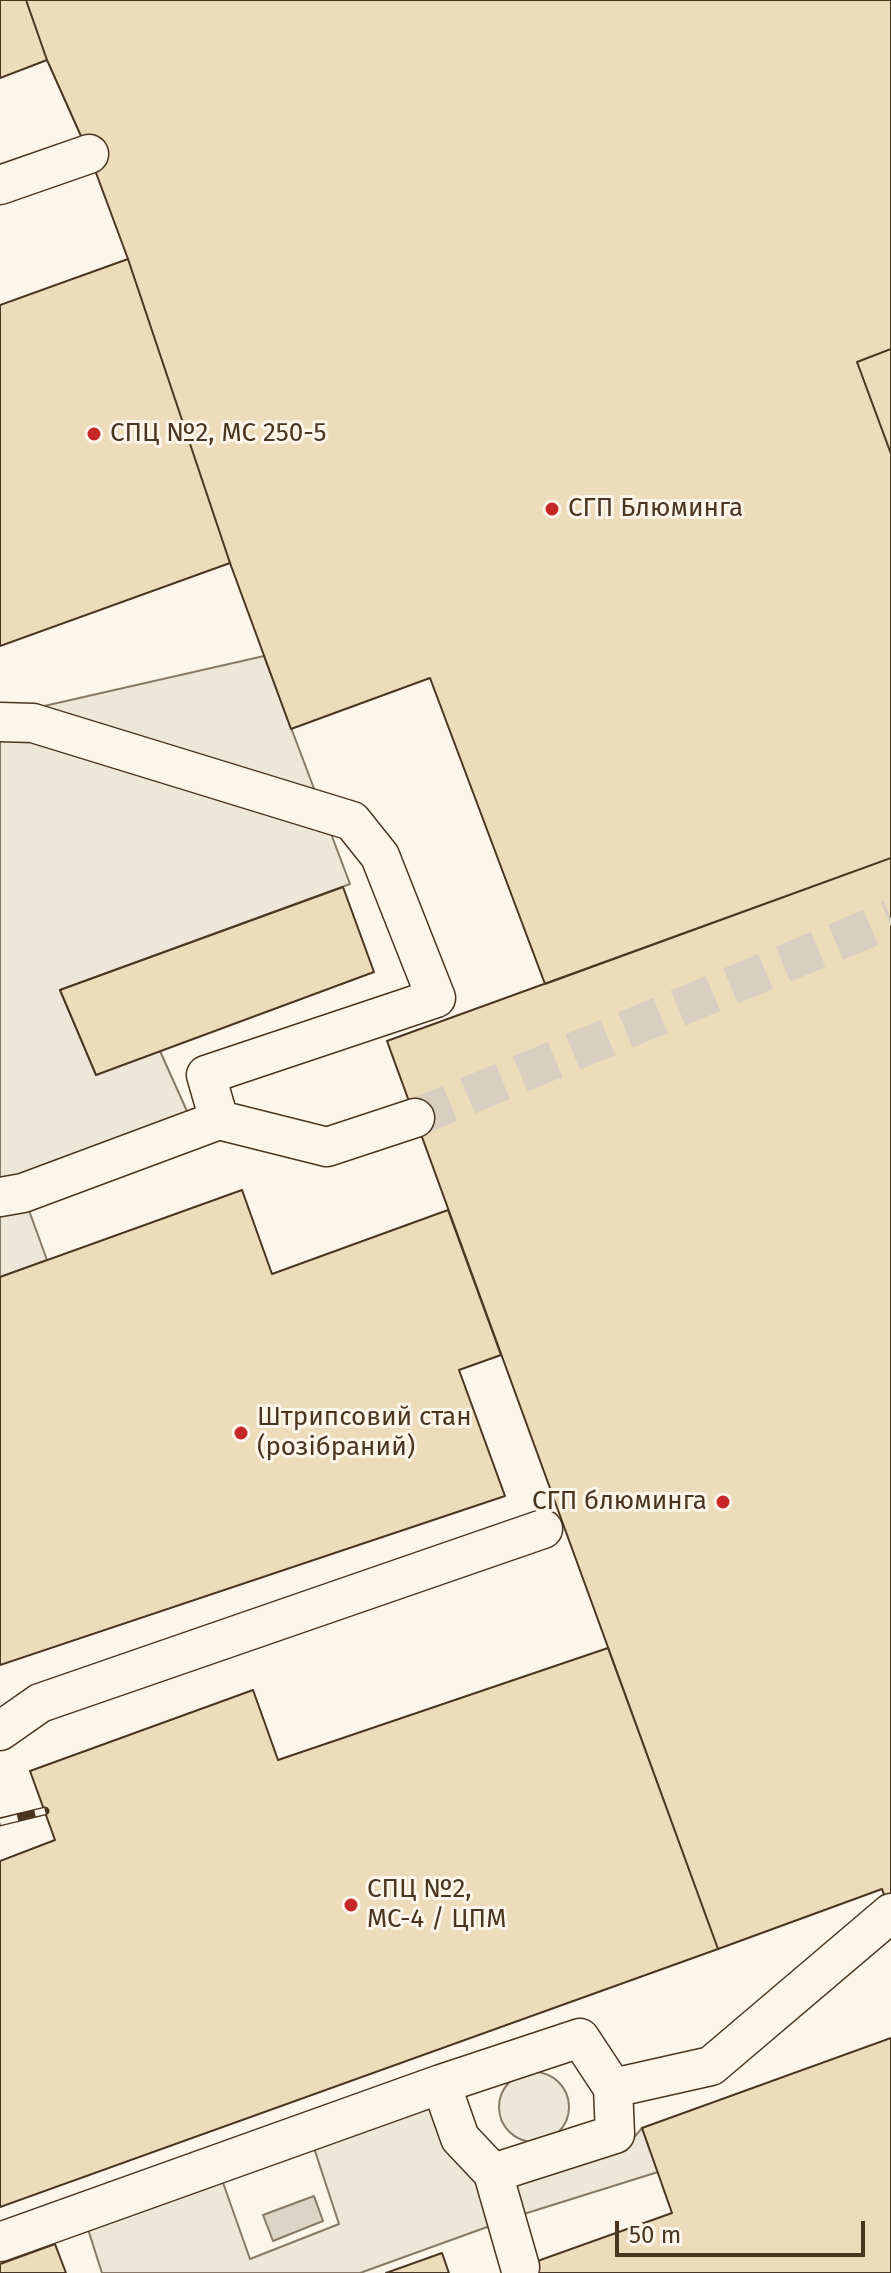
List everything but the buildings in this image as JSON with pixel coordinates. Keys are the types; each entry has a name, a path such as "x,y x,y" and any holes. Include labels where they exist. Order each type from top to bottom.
{"lane":[{"path":"0,185 89,154"},
{"path":"0,722 33,723 352,821 380,856 436,998 206,1075 219,1120"},
{"path":"0,1197 23,1193 219,1120 327,1147 415,1118"},
{"path":"0,1731 40,1703 543,1529"},
{"path":"613,2088 711,2066 891,1913"},
{"path":"0,2242 441,2084 580,2038 613,2088 615,2134 493,2173"},
{"path":"441,2084 460,2138 493,2173 520,2267"}],"shaded area":[{"path":"264,656 350,884 60,990 96,1074 160,1051 195,1129 23,1194 47,1260 0,1277 0,716"},
{"path":"534,2072 559,2082 569,2107 559,2132 534,2142 509,2132 499,2107 509,2082"},
{"path":"435,2101 501,2222 360,2273 102,2273 87,2226 221,2177 250,2259 339,2224 313,2145"},
{"path":"642,2128 658,2172 511,2218 502,2186 626,2147"},
{"path":"314,2196 323,2221 273,2241 263,2215"}],"tunnel":[{"path":"415,1118 891,919"}],"railway":[{"path":"0,1822 45,1811"}],"place":[{"name":"СПЦ №2, МС 250-5","path":"94,434"},
{"name":"СГП Блюминга","path":"552,509"},
{"name":"Штрипсовий стан (розібраний)","path":"241,1433"},
{"name":"СГП блюминга","path":"723,1502"},
{"name":"СПЦ №2, МС-4 / ЦПМ","path":"351,1905"}]}
